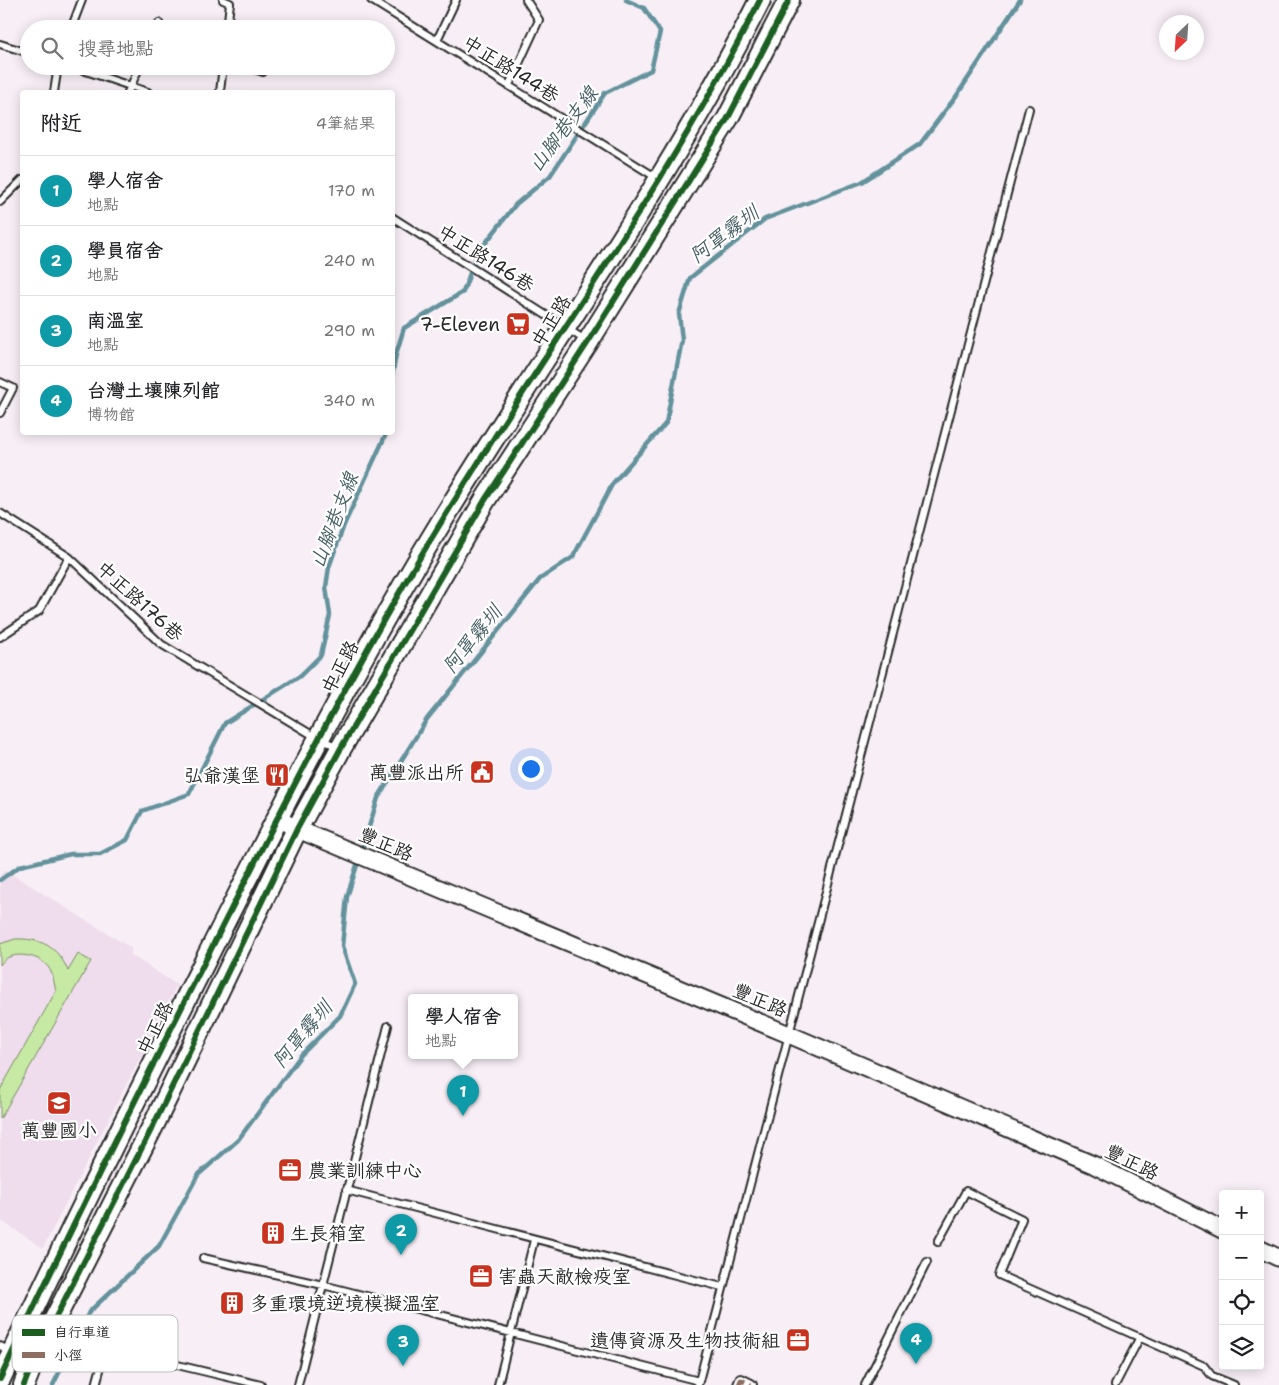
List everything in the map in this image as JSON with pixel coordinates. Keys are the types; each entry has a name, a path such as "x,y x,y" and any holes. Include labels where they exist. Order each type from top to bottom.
{"main road":[{"name":"中正路","path":"24,1315 62,1245 276,818 362,656 435,532 660,179 734,51 760,0"},
{"path":"57,1315 156,1120 296,829 340,748 485,500 588,342 728,118 789,0"},
{"name":"中正路","path":"0,1379 6,1349 12,1338"},
{"path":"24,1385 29,1372"}],"street":[{"name":"豐正路","path":"276,818 296,829 790,1035 1094,1165 1219,1228"},
{"path":"1264,1251 1279,1258"},
{"path":"738,1385 741,1380 751,1385"}],"lane":[{"path":"74,20 82,0"},
{"path":"223,0 230,3 228,20"},
{"name":"中正路144巷","path":"371,0 660,179"},
{"path":"437,40 456,0"},
{"path":"509,85 540,20 526,0"},
{"path":"0,44 20,50"},
{"path":"54,90 57,75"},
{"path":"93,75 130,90 136,75"},
{"path":"220,90 221,75"},
{"path":"203,1258 323,1285 699,1383 722,1287 790,1035 1029,109"},
{"path":"0,202 20,182"},
{"name":"中正路146巷","path":"395,219 566,326 588,342"},
{"path":"0,382 13,388 0,413"},
{"path":"0,513 69,557"},
{"name":"中正路176巷","path":"0,637 39,611 69,557 161,644 319,739 340,748"},
{"path":"298,1385 388,1026"},
{"path":"346,1190 722,1287"},
{"path":"938,1242 966,1190 1022,1219 999,1274 1204,1366 1212,1376 1234,1385"},
{"path":"498,1385 534,1240"},
{"path":"865,1385 927,1262"},
{"path":"1115,1385 1140,1337"},
{"path":"178,1365 261,1385"},
{"path":"96,1385 100,1372"}],"shaded area":[{"name":"萬豐國小","path":"5,870 131,948 131,955 177,985 43,1248 0,1220 0,875"}],"green space":[{"path":"15,939 32,940 47,945 59,955 68,971 78,954 91,961 0,1119 0,1090 56,991 51,972 39,959 20,955 7,958 0,965 0,944"}],"waterway":[{"name":"山腳巷支線","path":"395,360 404,328 463,292 477,254 516,204 550,176 605,93 651,70 660,32 644,8 626,0"},
{"name":"阿罩霧圳","path":"88,1315 159,1246 198,1175 238,1140 301,1055 340,1016 355,984 342,946 347,897 378,798 427,719 540,579 573,557 613,483 666,423 682,340 679,314 690,278 765,219 862,182 920,144 957,95 1020,0"},
{"name":"山腳巷支線","path":"0,880 20,866 71,854 100,854 127,840 142,811 189,794 225,723 300,676 321,655 330,615 326,587 329,567 344,525 386,435"},
{"name":"阿罩霧圳","path":"53,1385 59,1372"}],"marked path":[{"path":"739,1385 741,1380 751,1385"}],"cycle path":[{"path":"31,1315 98,1175 227,917 341,696 402,588 475,467 685,137 760,0"},
{"path":"57,1315 156,1120 297,829 341,748 485,500 588,342 728,118 789,0"},
{"path":"0,1379 12,1354"},
{"path":"24,1385 29,1372"}],"place":[{"name":"7-Eleven","path":"518,324"},
{"name":"萬豐派出所","path":"482,772"},
{"name":"弘爺漢堡","path":"277,775"},
{"name":"萬豐國小","path":"59,1103"},
{"name":"學人宿舍","path":"463,1116"},
{"name":"農業訓練中心","path":"290,1170"},
{"name":"生長箱室","path":"273,1233"},
{"name":"學員宿舍","path":"401,1255"},
{"name":"害蟲天敵檢疫室","path":"481,1276"},
{"name":"多重環境逆境模擬溫室","path":"232,1303"},
{"name":"遺傳資源及生物技術組","path":"798,1340"},
{"name":"台灣土壤陳列館","path":"916,1364"},
{"name":"南溫室","path":"403,1366"}]}
